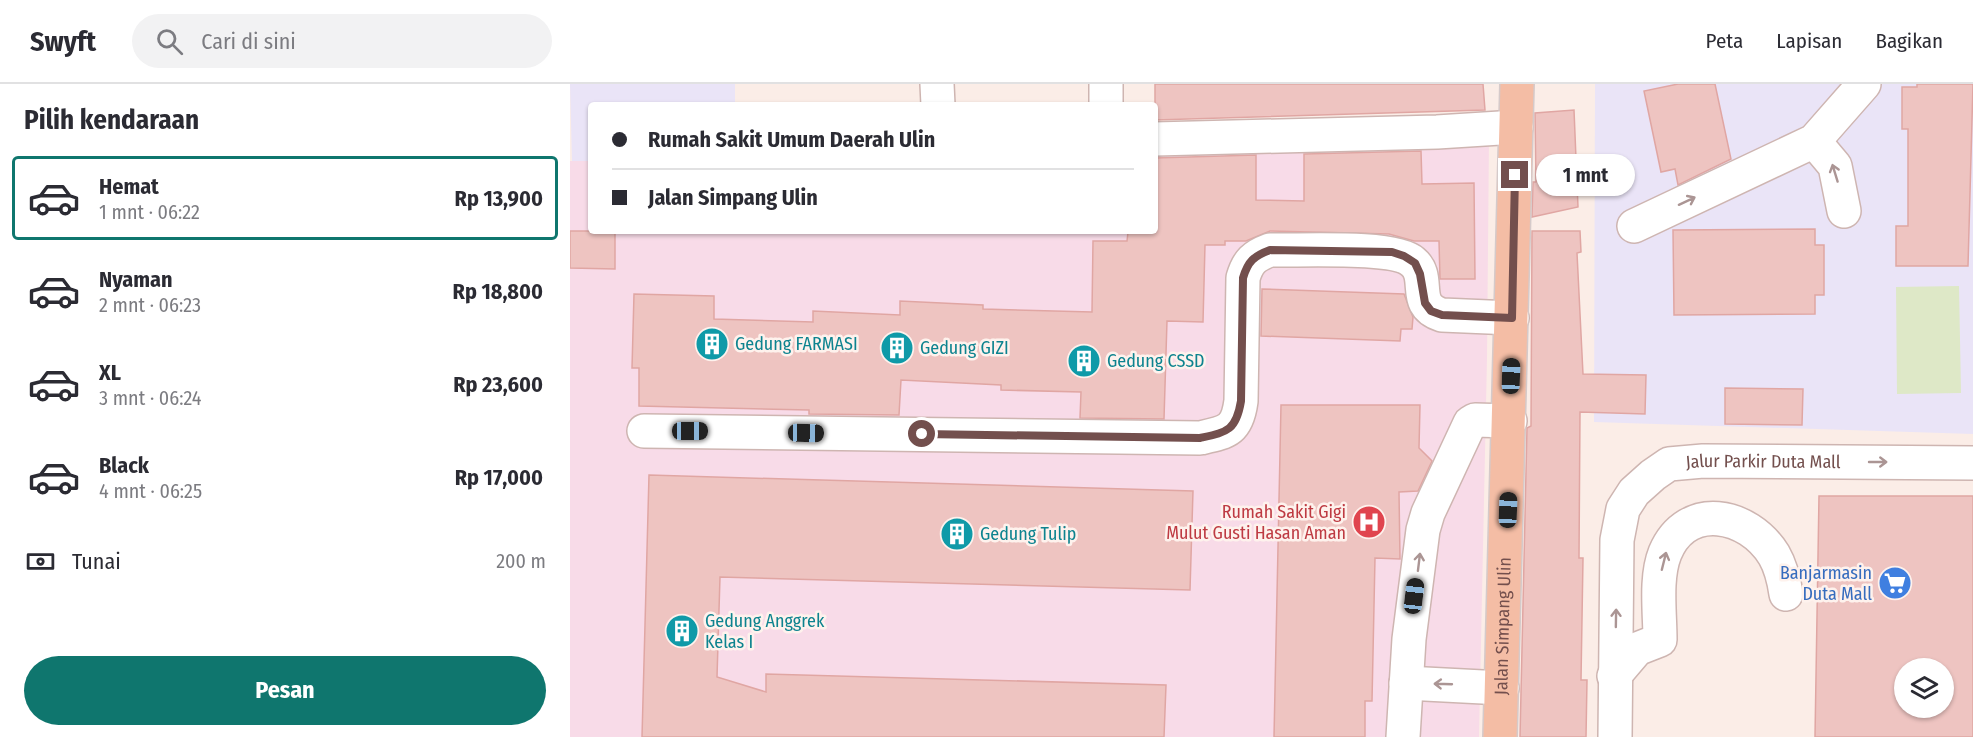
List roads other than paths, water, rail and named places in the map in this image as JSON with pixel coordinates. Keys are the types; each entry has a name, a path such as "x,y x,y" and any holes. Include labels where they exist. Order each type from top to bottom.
{"main road":[{"name":"Jalan Simpang Ulin","path":"1500,737 1517,84"}],"street":[{"path":"937,84 938,102"},
{"path":"1106,84 1106,102"},
{"path":"1634,226 1814,141 1864,84"},
{"path":"1158,139 1516,127"},
{"path":"1814,141 1835,166 1844,211"},
{"path":"644,431 1200,438 1216,434 1229,430 1238,419 1241,401 1247,264 1257,255 1270,250 1392,252 1415,263 1420,274 1425,303 1431,311 1442,315 1512,318"},
{"path":"1403,737 1414,596 1423,530 1428,513 1470,423 1475,420 1510,421"},
{"name":"Jalur Parkir Duta Mall","path":"1616,737 1614,676 1617,540 1623,509 1634,492 1669,464 1703,461 1973,463"},
{"path":"1614,676 1637,650 1660,640 1659,599 1665,554 1677,534 1699,520 1717,517 1732,520 1761,539 1773,554 1782,571 1786,594"},
{"path":"1406,682 1502,688"}],"place":[{"name":"Gedung FARMASI","path":"712,344"},
{"name":"Gedung GIZI","path":"897,348"},
{"name":"Gedung CSSD","path":"1084,361"},
{"name":"Rumah Sakit Gigi Mulut Gusti Hasan Aman","path":"1369,522"},
{"name":"Gedung Tulip","path":"957,534"},
{"name":"Banjarmasin Duta Mall","path":"1895,583"},
{"name":"Gedung Anggrek Kelas I","path":"682,631"}]}
